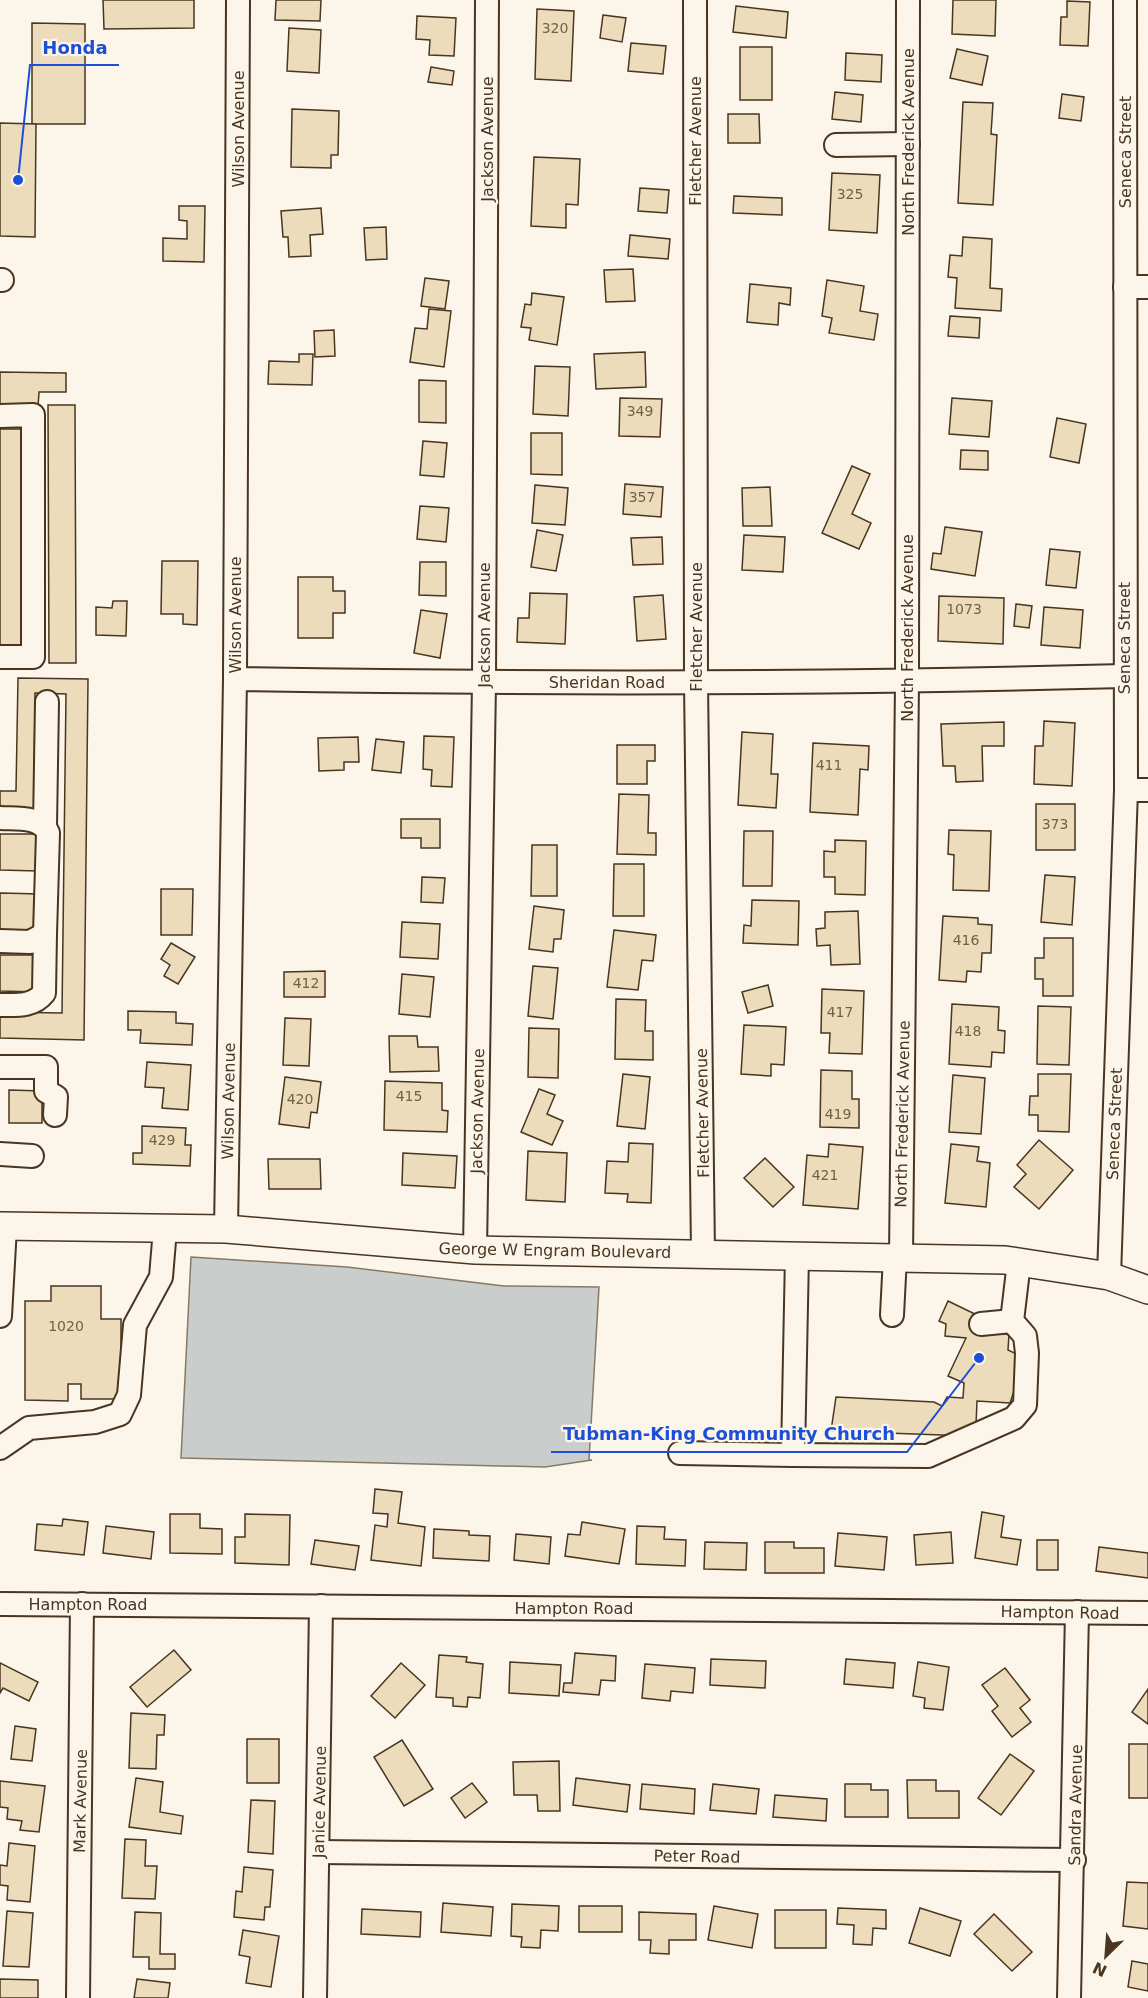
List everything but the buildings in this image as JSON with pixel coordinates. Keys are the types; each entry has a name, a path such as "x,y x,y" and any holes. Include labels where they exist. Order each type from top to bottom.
{"main road":[{"name":"George W Engram Boulevard","path":"3,1226 226,1229 475,1250 898,1257 1019,1262 1109,1276 1148,1290"}],"street":[{"name":"Wilson Avenue","path":"226,1229 235,678 238,0"},
{"name":"Jackson Avenue","path":"475,1250 484,683 487,0"},
{"name":"Fletcher Avenue","path":"695,0 696,682 704,1253"},
{"name":"North Frederick Avenue","path":"892,1315 898,1257 907,682 908,0"},
{"name":"Seneca Street","path":"1109,1276 1137,790 1124,676 1125,0"},
{"path":"836,145 908,144"},
{"path":"1125,287 1148,287"},
{"path":"0,416 33,416 33,657 0,657"},
{"name":"Sheridan Road","path":"235,678 484,683 907,682 1124,676"},
{"path":"0,1005 23,1005 38,1001 44,993 48,832 45,826 47,702"},
{"path":"0,818 23,819 45,826"},
{"path":"0,942 30,942 45,934"},
{"path":"0,1067 46,1067 46,1092 56,1097 55,1115"},
{"path":"0,1154 32,1156"},
{"path":"0,1316 3,1226"},
{"path":"0,1448 29,1428 95,1422 120,1414 129,1395 135,1325 161,1277 165,1228"},
{"path":"793,1455 797,1255"},
{"path":"680,1453 928,1456 1014,1418 1024,1405 1027,1353 1024,1336 1012,1321 1019,1262"},
{"path":"981,1324 1012,1321"},
{"name":"Hampton Road","path":"0,1604 1148,1613"},
{"name":"Mark Avenue","path":"78,1998 82,1604"},
{"name":"Janice Avenue","path":"315,1998 321,1606"},
{"name":"Sandra Avenue","path":"1070,1998 1077,1612"},
{"name":"Peter Road","path":"319,1852 1074,1860"}],"shaded area":[{"path":"191,1257 347,1267 504,1286 599,1287 589,1460 592,1460 545,1467 181,1458"}],"place":[{"name":"Honda","path":"18,180"},
{"name":"Tubman-King Community Church","path":"979,1358"}]}
